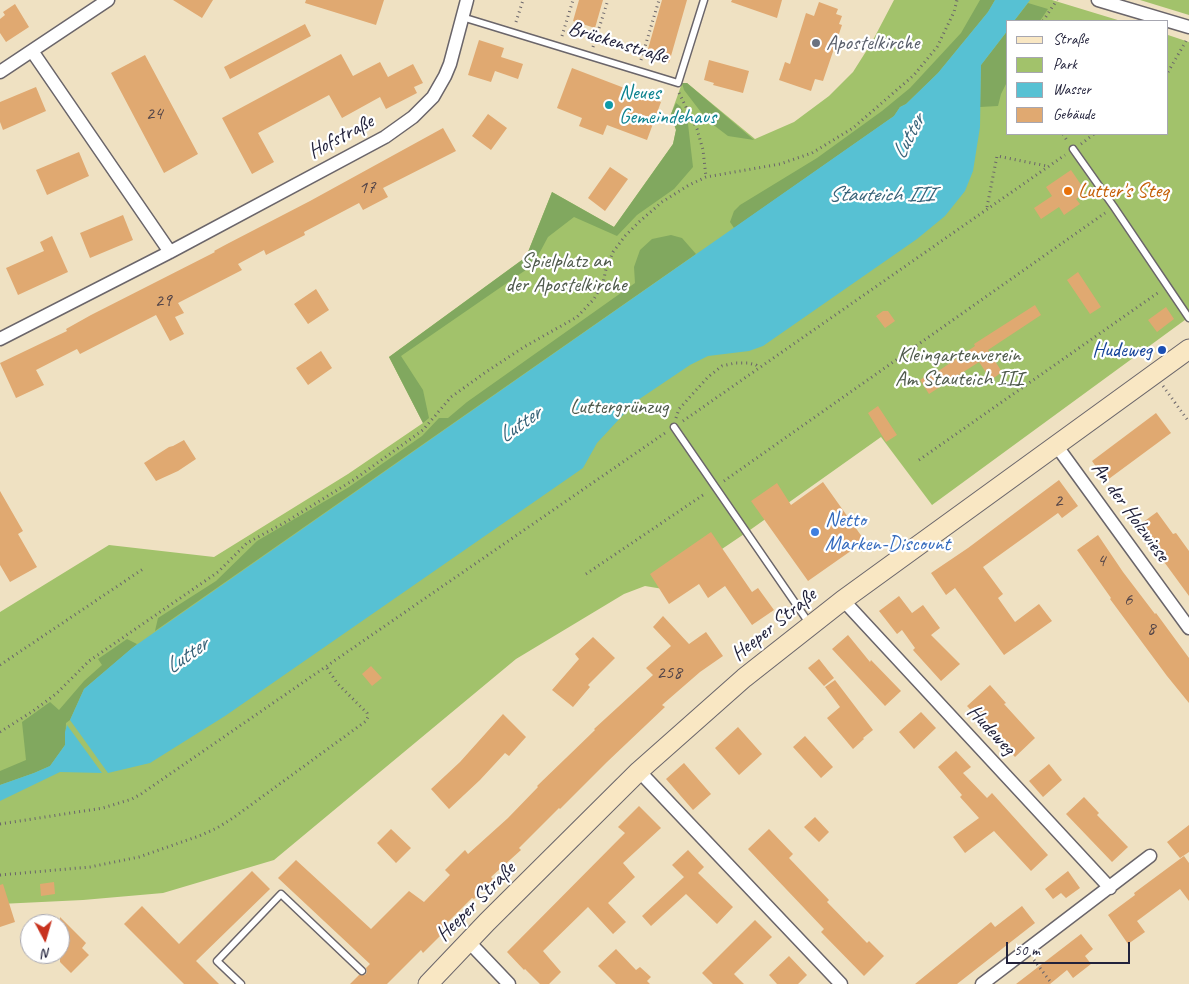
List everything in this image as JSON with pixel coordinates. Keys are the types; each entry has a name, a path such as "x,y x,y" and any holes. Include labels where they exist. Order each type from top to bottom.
{"main road":[{"name":"Heeper Straße","path":"428,984 468,941 640,770 729,691 810,624 1189,350"}],"street":[{"path":"0,72 108,0"},
{"name":"Hofstraße","path":"0,339 170,252 385,137 413,117 439,87 450,64 468,0"},
{"path":"1098,0 1165,20"},
{"path":"1169,21 1189,27"},
{"path":"32,51 170,252"},
{"name":"An der Holzwiese","path":"1056,445 1189,628"},
{"name":"Hudeweg","path":"843,600 1110,888"},
{"path":"640,770 841,984"},
{"path":"982,984 1150,856"},
{"path":"468,941 509,984"}],"lane":[{"name":"Brückenstraße","path":"462,17 678,83 704,0"},
{"path":"1073,149 1114,206 1189,318"},
{"path":"674,427 810,624"},
{"path":"241,984 217,961 281,894 362,971"}],"path":[{"path":"513,32 523,0"},
{"path":"559,46 573,0"},
{"path":"590,56 608,0"},
{"path":"638,70 659,0"},
{"path":"0,732 56,694 88,661 218,572 247,543 284,523 355,479 423,430 451,397 524,347 578,317 594,300 603,283 613,252 625,236 662,202 706,177 788,161 812,153 853,128 914,75 937,47 954,12 957,0"},
{"path":"1044,20 1057,0"},
{"path":"1169,70 1189,36"},
{"path":"677,88 697,129 703,150 706,177"},
{"path":"0,824 103,808 132,799 152,787 327,668 1093,135"},
{"path":"987,208 997,156 1048,166"},
{"path":"586,574 715,487 1114,206"},
{"path":"919,460 1168,286"},
{"path":"674,427 679,409 708,377 722,366 748,363 756,364 759,368"},
{"path":"1155,374 1189,422"},
{"path":"0,666 144,569"},
{"path":"0,875 90,867 138,857 199,836 225,823 366,721 367,713 337,683 327,668"},
{"path":"1026,950 1052,984"}],"green space":[{"name":"Luttergrünzug","path":"894,0 1052,0 1118,20 1006,20 1006,135 1169,135 1169,35 1189,42 1189,317 932,505 881,437 663,589 645,586 624,594 516,659 274,860 163,893 83,900 0,904 0,612 109,545 214,557 348,474 423,423 389,357 526,257 552,192 614,227 673,144 676,130 671,114 682,83 687,83 755,139 794,122 829,96 853,72 872,42"},
{"path":"980,0 995,0 988,12 938,73 906,104 900,107 894,116 734,228 730,222 734,211 740,205 817,158 882,111 910,88 961,33"},
{"path":"1140,0 1189,0 1189,15"},
{"path":"1028,3 1048,9 1041,20 1015,20"},
{"path":"1006,33 1006,84 998,106 980,107 981,65"},
{"path":"682,83 687,83 754,140 728,136 707,120 684,90"},
{"path":"676,103 681,107 688,124 693,167 674,189 637,215 617,236 574,217 548,237 533,265 401,356 423,390 429,418 423,423 389,357 526,257 552,192 614,227 673,144 676,130 671,114"},
{"path":"671,235 682,238 696,254 155,631 158,618 216,581 257,541 349,487 422,436 439,418 448,418 467,402 635,283 634,267 640,250 652,239"},
{"path":"127,639 137,644 84,689 70,720 66,723 65,745 50,766 0,785 0,771 26,760 22,722 50,702 59,710 84,681 102,665 98,659"}],"water":[{"name":"Stauteich III","path":"995,0 1030,0 1015,20 1006,20 1006,33 981,65 980,127 973,171 965,191 945,216 917,239 763,346 749,351 708,356 690,365 635,402 597,443 583,468 225,716 150,763 108,773 70,720 84,689 132,648 894,116 900,107 906,104 938,73 988,12"},
{"path":"67,725 102,773 60,772 0,801 0,785 50,766 65,745"}],"building":[{"path":"173,0 213,0 202,18"},
{"path":"306,0 384,0 376,25 305,3"},
{"path":"579,0 603,0 595,28 573,21"},
{"path":"662,0 687,0 669,63 646,56"},
{"path":"732,0 782,0 777,18 731,2"},
{"name":"Apostelkirche","path":"819,2 838,9 836,14 842,16 839,24 842,25 823,81 815,79 811,91 779,80 785,62 790,64 806,13 814,16"},
{"path":"15,4 29,27 6,42 0,33 0,19 5,15 3,12"},
{"path":"305,24 311,36 230,79 224,67"},
{"path":"479,40 504,48 501,57 523,64 518,79 495,71 491,82 468,75"},
{"path":"341,54 353,76 380,62 388,77 413,64 423,83 414,87 417,93 386,109 380,97 342,118 329,95 258,133 274,162 252,174 222,118"},
{"path":"145,55 198,154 164,173 111,73"},
{"path":"709,60 749,71 743,93 713,85 714,83 704,80"},
{"name":"Neues Gemeindehaus","path":"572,68 661,102 647,140 607,125 603,135 579,126 582,118 557,108"},
{"path":"36,87 46,111 3,130 0,122 0,102"},
{"path":"488,114 507,128 491,150 472,136"},
{"path":"443,128 456,151 383,188 388,197 363,210 359,203 304,232 305,235 266,255 264,250 238,264 242,270 178,303 184,313 175,317 184,334 170,341 156,315 80,354 77,349 36,370 44,385 16,398 0,363 67,331 66,329 91,315 215,252"},
{"path":"79,152 89,176 47,195 36,170"},
{"path":"610,167 628,179 605,211 588,198"},
{"path":"1071,170 1086,192 1076,199 1080,204 1064,215 1059,207 1041,219 1034,208 1052,196 1046,187"},
{"path":"123,215 133,240 90,258 80,233"},
{"path":"52,236 68,272 18,295 6,268 44,251 40,242"},
{"path":"1078,272 1101,307 1090,314 1067,280"},
{"path":"316,289 329,310 308,324 294,304"},
{"path":"1035,305 1041,315 988,350 1002,372 991,380 979,362 929,394 920,380 932,372 934,374 975,346 974,344"},
{"path":"1166,307 1174,319 1157,332 1148,320"},
{"path":"883,311 888,311 895,321 885,328 876,316"},
{"path":"321,351 332,368 308,385 296,368"},
{"path":"878,406 897,435 886,442 868,413"},
{"path":"1156,413 1171,433 1106,481 1092,461"},
{"path":"184,440 196,459 178,471 156,481 144,463"},
{"path":"1059,480 1078,506 1062,518 1058,513 983,567 1003,594 998,598 1015,622 1039,604 1052,621 1004,655 955,588 946,595 931,573 968,548"},
{"name":"Netto Marken-Discount","path":"823,482 865,541 808,581 751,501 777,483 791,505"},
{"path":"0,491 23,531 18,534 37,567 10,582 0,565"},
{"path":"1157,512 1173,534 1176,533 1189,551 1189,596 1151,544 1149,546 1135,528"},
{"path":"711,532 752,592 758,588 774,610 752,625 725,586 708,598 699,584 669,604 650,574"},
{"path":"1098,535 1123,572 1189,658 1189,703 1110,599 1077,550"},
{"path":"899,596 912,613 923,605 940,628 931,635 960,664 941,681 913,650 915,648 902,630 897,634 879,611"},
{"path":"663,616 689,644 706,632 723,656 700,672 662,705 665,707 559,808 519,848 521,850 491,877 494,880 474,899 472,898 438,932 441,935 423,953 421,950 387,984 350,984 359,975 365,975 367,972 366,968 370,964 278,878 296,860 371,929 409,891 424,902 450,875 445,870 465,850 468,854 508,818 594,729 653,675 646,668 671,646 653,627"},
{"path":"848,635 870,662 871,660 901,691 885,706 832,649"},
{"path":"593,637 615,658 588,685 590,687 573,707 552,690 579,659 575,654"},
{"path":"819,659 834,678 824,686 808,668"},
{"path":"371,666 382,678 372,686 362,674"},
{"path":"835,680 873,730 853,749 827,718 840,707 825,687"},
{"path":"990,685 1006,703 1004,704 1035,738 1015,757 967,706"},
{"path":"921,712 936,728 914,749 899,732"},
{"path":"503,714 526,737 509,756 505,753 449,809 431,789 460,762"},
{"path":"738,727 762,754 739,775 715,748"},
{"path":"805,736 833,767 821,778 793,747"},
{"path":"956,751 971,767 963,773 987,798 992,793 1048,855 1031,871 994,831 965,853 953,837 979,818 960,797 962,795 938,767"},
{"path":"684,763 711,794 693,810 666,779"},
{"path":"1049,764 1062,780 1043,797 1029,781"},
{"path":"1084,797 1099,813 1097,815 1128,847 1112,862 1066,814"},
{"path":"639,806 661,828 623,863 635,877 608,903 626,922 613,934 588,907 543,951 561,972 549,984 540,984 507,952 625,833 618,827"},
{"path":"815,817 829,832 819,842 804,827"},
{"path":"1189,825 1189,852 1180,858 1167,842"},
{"path":"391,829 411,848 396,863 377,843"},
{"path":"769,829 793,854 789,858 829,900 827,902 867,943 869,941 884,956 864,976 821,932 824,929 748,849"},
{"path":"688,850 704,867 698,873 733,907 717,924 686,894 651,926 642,916 684,877 672,865"},
{"path":"1184,856 1189,863 1189,901 1180,889 1137,921 1145,932 1128,944 1108,915"},
{"path":"252,871 270,889 196,961 219,984 184,984 124,924 142,906 179,944"},
{"path":"1068,871 1080,888 1066,898 1061,893 1053,899 1045,889"},
{"path":"54,882 55,894 41,896 40,884"},
{"path":"3,884 15,922 0,927 0,885"},
{"path":"1022,906 1035,923 957,984 915,984 991,922 995,927"},
{"path":"755,920 772,937 734,974 744,984 713,984 702,973"},
{"path":"70,927 86,943 82,948 89,955 71,973 62,964 70,964"},
{"path":"1081,934 1093,949 1085,956 1091,964 1073,978 1067,970 1050,984 1016,984"},
{"path":"616,949 636,970 640,967 651,977 647,981 650,984 616,984 598,966"},
{"path":"789,956 807,975 798,984 777,984 769,975"}],"place":[{"name":"Apostelkirche","path":"816,43"},
{"name":"Neues Gemeindehaus","path":"609,105"},
{"name":"Lutter's Steg","path":"1068,191"},
{"name":"Hudeweg","path":"1162,350"},
{"name":"Netto Marken-Discount","path":"815,532"}],"water label":[{"name":"Lutter","path":"909,137"},
{"name":"Lutter","path":"520,425"},
{"name":"Lutter","path":"187,656"}],"park label":[{"name":"Spielplatz an der Apostelkirche","path":"566,273"},
{"name":"Kleingartenverein Am Stauteich III","path":"959,367"}]}
